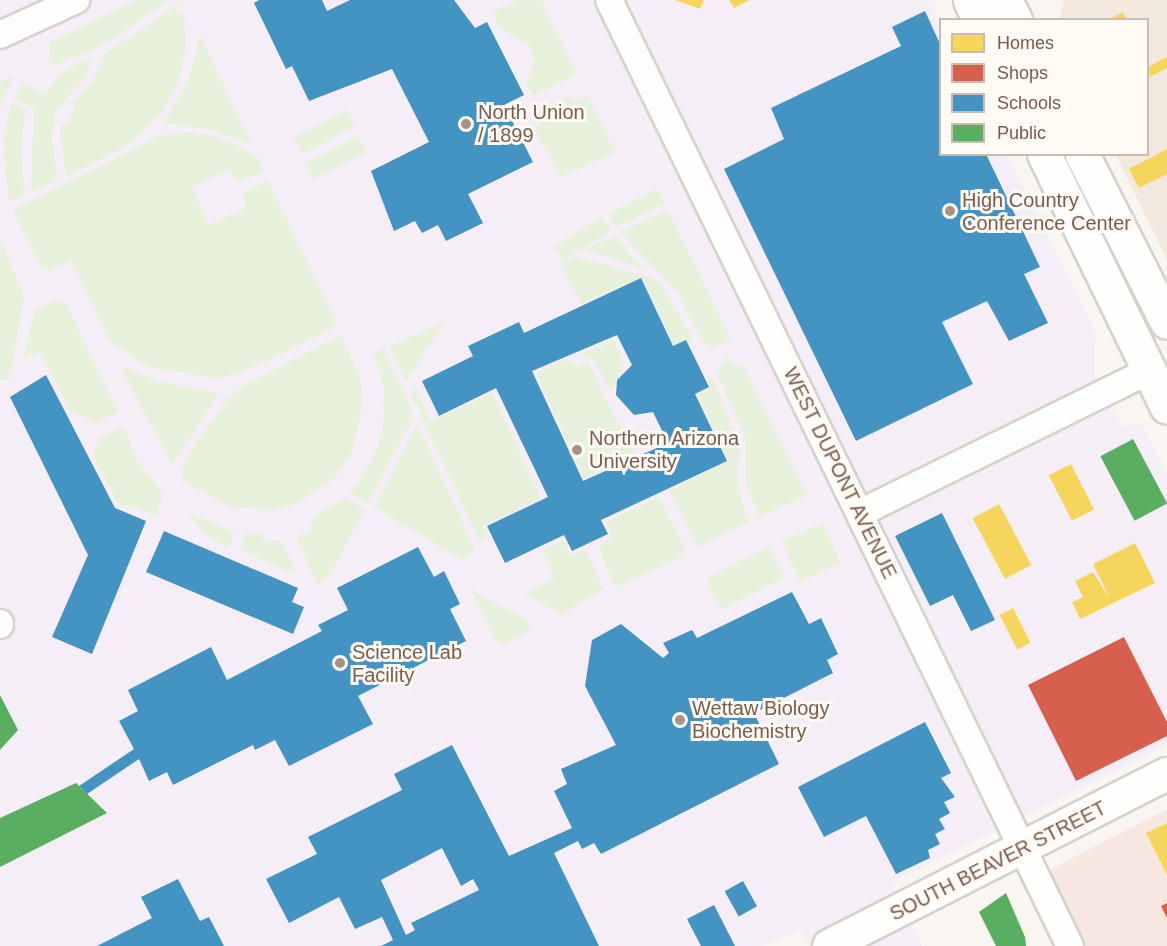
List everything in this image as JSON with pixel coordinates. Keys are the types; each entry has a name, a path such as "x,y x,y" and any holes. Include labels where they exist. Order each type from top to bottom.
{"main road":[{"path":"969,0 978,18"},
{"path":"1005,0 1013,18"},
{"path":"1045,156 1158,372 1167,407"},
{"path":"1083,156 1167,322"}],"street":[{"path":"0,35 76,0"},
{"name":"WEST DUPONT AVENUE","path":"609,0 1070,946"},
{"path":"860,513 1158,372"},
{"name":"SOUTH BEAVER STREET","path":"829,946 1167,774"}],"shaded area":[{"name":"Northern Arizona University","path":"0,0 927,0 939,24 939,156 1007,156 1095,331 1094,375 1121,426 1141,423 1167,474 1167,745 891,883 922,946 809,946 801,929 764,946 0,946"},
{"path":"1064,0 1167,0 1167,260 1116,156 1149,156 1149,18 1060,18"},
{"path":"1167,809 1167,946 1053,946 1022,884"}],"green space":[{"path":"137,0 169,0 109,42 56,65 49,61 50,42"},
{"path":"517,0 541,0 577,74 533,96 526,83 534,62 529,46 499,27 492,12"},
{"path":"178,4 177,13 184,14 186,47 179,81 162,112 130,145 66,177 60,135 61,124 67,125 75,108 71,104 91,84 105,54"},
{"path":"200,35 250,142 247,144 213,130 164,123 189,79"},
{"path":"90,58 87,76 54,112 52,140 58,180 31,193 34,108 14,99 23,82 43,94 64,70"},
{"path":"14,76 2,103 0,112 0,82"},
{"path":"571,95 574,101 587,95 615,152 561,177 535,131 547,108"},
{"path":"11,104 26,109 21,145 24,195 9,202 3,141"},
{"path":"346,110 355,127 303,154 294,138"},
{"path":"194,131 230,141 257,156 263,171 237,183 230,169 192,187 209,225 247,207 242,193 268,181 336,321 333,328 263,363 219,379 148,367 109,341 71,261 50,271 40,267 13,210 158,136"},
{"path":"358,136 366,152 313,179 305,163"},
{"path":"657,189 665,204 617,227 611,221 608,214"},
{"path":"667,209 731,340 715,348 703,343 678,293 620,232"},
{"path":"602,216 611,230 563,261 554,247"},
{"path":"615,235 628,252 645,269 584,250"},
{"path":"0,237 24,296 10,379 0,380"},
{"path":"576,256 652,278 661,283 695,342 674,345 641,277 581,304 561,264"},
{"path":"63,298 118,412 96,423 70,410 41,353 23,358 35,310"},
{"path":"447,320 406,381 389,347"},
{"path":"341,335 360,378 363,403 351,455 335,478 295,504 273,510 231,507 182,481 181,470 197,441 227,400 244,385"},
{"path":"613,341 624,365 611,392 592,357 576,356"},
{"path":"384,349 414,415 368,504 350,493 374,458 383,429 384,387 374,353"},
{"path":"728,356 734,367 742,363 807,495 759,517 746,485 745,435 716,372"},
{"path":"564,360 577,365 588,361 616,420 633,440 635,455 584,479 536,373"},
{"path":"126,367 160,382 219,393 172,466 122,369"},
{"path":"712,378 740,443 738,489 749,522 698,547 669,490 728,461 697,395 710,388 707,380"},
{"path":"416,389 431,421 492,393 541,499 483,526 488,536 479,540 410,392"},
{"path":"417,424 475,549 464,561 374,507"},
{"path":"123,426 137,461 164,493 156,515 118,503 93,456 99,439"},
{"path":"345,497 365,509 327,579 317,584 296,537 314,529 310,520"},
{"path":"659,497 685,548 681,557 620,586 613,583 599,547 611,537 606,522"},
{"path":"189,513 234,532 229,548 205,536"},
{"path":"823,523 841,563 800,581 782,541"},
{"path":"263,533 263,541 280,540 297,575 240,550 245,534"},
{"path":"563,540 571,555 585,550 604,589 561,615 525,594 554,578 543,550"},
{"path":"769,546 785,577 722,609 706,578"},
{"path":"471,589 530,622 528,632 505,643 496,641"}],"building: Homes":[{"path":"675,0 704,0 700,9"},
{"path":"729,0 749,0 734,8"},
{"path":"1123,12 1126,18 1112,18"},
{"path":"1167,57 1167,68 1150,77 1149,66"},
{"path":"1167,149 1167,174 1139,188 1129,169"},
{"path":"1071,464 1094,509 1072,521 1049,475"},
{"path":"999,504 1031,565 1005,579 973,518"},
{"path":"1135,543 1155,583 1080,619 1072,602 1083,597 1075,581 1093,572 1110,599 1093,564"},
{"path":"1013,608 1031,643 1017,650 1000,615"},
{"path":"1167,823 1167,875 1146,833"}],"building: Shops":[{"path":"1124,637 1167,722 1167,736 1076,781 1028,685"},
{"path":"1167,903 1167,918 1161,906"}],"building: Schools":[{"path":"259,0 322,0 327,11 350,0 454,0 475,28 487,22 524,95 504,105 533,162 468,194 483,223 446,241 438,225 422,233 415,221 394,231 371,171 429,142 392,69 309,101 292,66 286,69 254,3"},
{"path":"925,11 939,42 939,156 987,156 1040,267 1024,274 1048,323 1009,341 987,301 942,322 973,384 856,441 724,169 784,139 771,108 901,46 892,27"},
{"path":"641,278 673,346 686,340 709,387 695,394 727,461 601,520 608,534 572,551 564,535 505,563 487,526 548,497 496,388 439,416 422,381 473,356 468,346 519,322 524,333","holes":["617,335 632,365 617,380 616,395 634,415 653,412 668,443 583,481 532,371"]},
{"path":"46,375 115,508 146,521 92,654 52,637 88,555 10,397"},
{"path":"942,513 995,620 971,631 953,595 930,606 895,536"},
{"path":"164,531 298,588 292,602 304,607 293,634 146,572"},
{"name":"Science Lab Facility","path":"418,547 434,577 444,571 460,604 450,609 466,641 358,696 373,724 289,766 275,740 255,750 253,745 173,785 167,772 149,781 139,759 87,794 79,786 134,749 119,721 138,711 128,690 211,647 227,680 322,631 318,625 348,610 337,588"},
{"path":"792,592 809,624 821,618 838,654 827,660 833,673 754,713 779,764 601,854 594,843 582,849 578,841 554,853 599,946 381,946 393,940 382,917 355,929 339,897 289,923 266,879 317,854 308,837 402,790 394,774 452,745 509,856 572,828 554,791 567,784 561,769 616,745 585,686 592,640 621,624 663,658 669,653 663,643 692,630 697,638","holes":["442,848 461,886 473,879 479,890 411,923 415,930 406,935 381,880"]},
{"path":"925,722 951,773 941,778 955,797 944,802 950,813 939,819 945,829 935,834 940,844 928,850 930,858 896,874 866,816 824,837 798,787"},
{"path":"178,879 200,921 209,917 224,946 97,946 152,918 141,897"},
{"path":"743,881 757,906 739,917 725,891"},
{"path":"714,905 735,946 701,946 687,919"}],"building: Public":[{"path":"1133,439 1167,503 1135,521 1100,456"},
{"path":"0,695 18,730 0,750"},
{"path":"76,783 107,813 0,867 0,818"},
{"path":"1006,893 1025,937 1026,946 996,946 979,912"}],"place":[{"name":"North Union / 1899","path":"466,124"},
{"name":"High Country Conference Center","path":"950,211"},
{"name":"Northern Arizona University","path":"577,450"},
{"name":"Science Lab Facility","path":"340,663"},
{"name":"Wettaw Biology Biochemistry","path":"680,720"}]}
